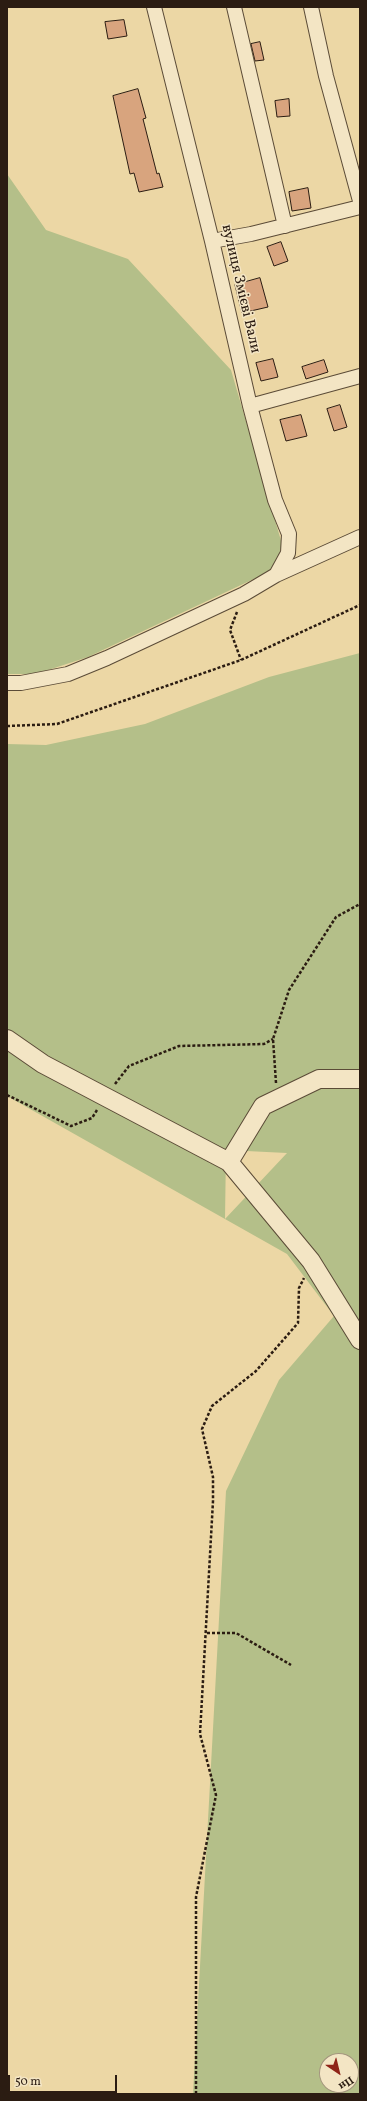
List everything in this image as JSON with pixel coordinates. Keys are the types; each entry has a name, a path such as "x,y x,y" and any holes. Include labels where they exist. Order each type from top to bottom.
{"street":[{"name":"вулиця Змієві Вали","path":"154,7 212,241 250,406 275,500 289,534 288,553 276,575"},
{"path":"234,7 285,226"},
{"path":"311,7 326,76 360,201"},
{"path":"212,241 285,226 360,207"},
{"path":"250,406 360,376"},
{"path":"7,683 21,683 68,674 107,658 244,594 276,575 360,537"},
{"path":"7,1038 43,1064 229,1162 311,1261 360,1340"},
{"path":"229,1162 263,1106 319,1079 360,1079"}],"path":[{"path":"241,660 230,630 244,594"},
{"path":"7,726 57,724 241,660 360,605"},
{"path":"279,1098 274,1074 273,1039 289,990 336,917 360,904"},
{"path":"7,1095 70,1126 92,1118 105,1097 129,1066 179,1046 264,1044 273,1039"},
{"path":"196,2094 196,1897 216,1795 200,1734 207,1633 213,1478 202,1429 212,1406 256,1370 298,1323 299,1288 311,1261"},
{"path":"207,1633 236,1633 291,1665"}],"green space":[{"path":"7,174 46,230 128,259 231,370 282,544 275,569 88,657 36,674 7,674"},
{"path":"360,653 360,2094 193,2094 226,1491 279,1380 334,1316 287,1254 7,1096 7,744 46,745 145,724 269,677","holes":["226,1150 287,1153 225,1219"]}],"building":[{"path":"124,20 127,36 108,39 105,22"},
{"path":"260,42 264,60 255,61 251,44"},
{"path":"138,89 146,118 143,119 157,174 159,173 163,187 139,192 134,173 130,174 113,96"},
{"path":"289,99 290,116 277,117 275,101"},
{"path":"308,188 311,208 292,211 289,192"},
{"path":"281,242 288,261 274,266 267,247"},
{"path":"260,278 268,307 242,313 235,285"},
{"path":"273,359 278,377 261,381 256,363"},
{"path":"324,360 328,372 306,379 302,367"},
{"path":"340,405 347,427 334,431 327,409"},
{"path":"301,415 307,436 286,441 280,420"}]}
